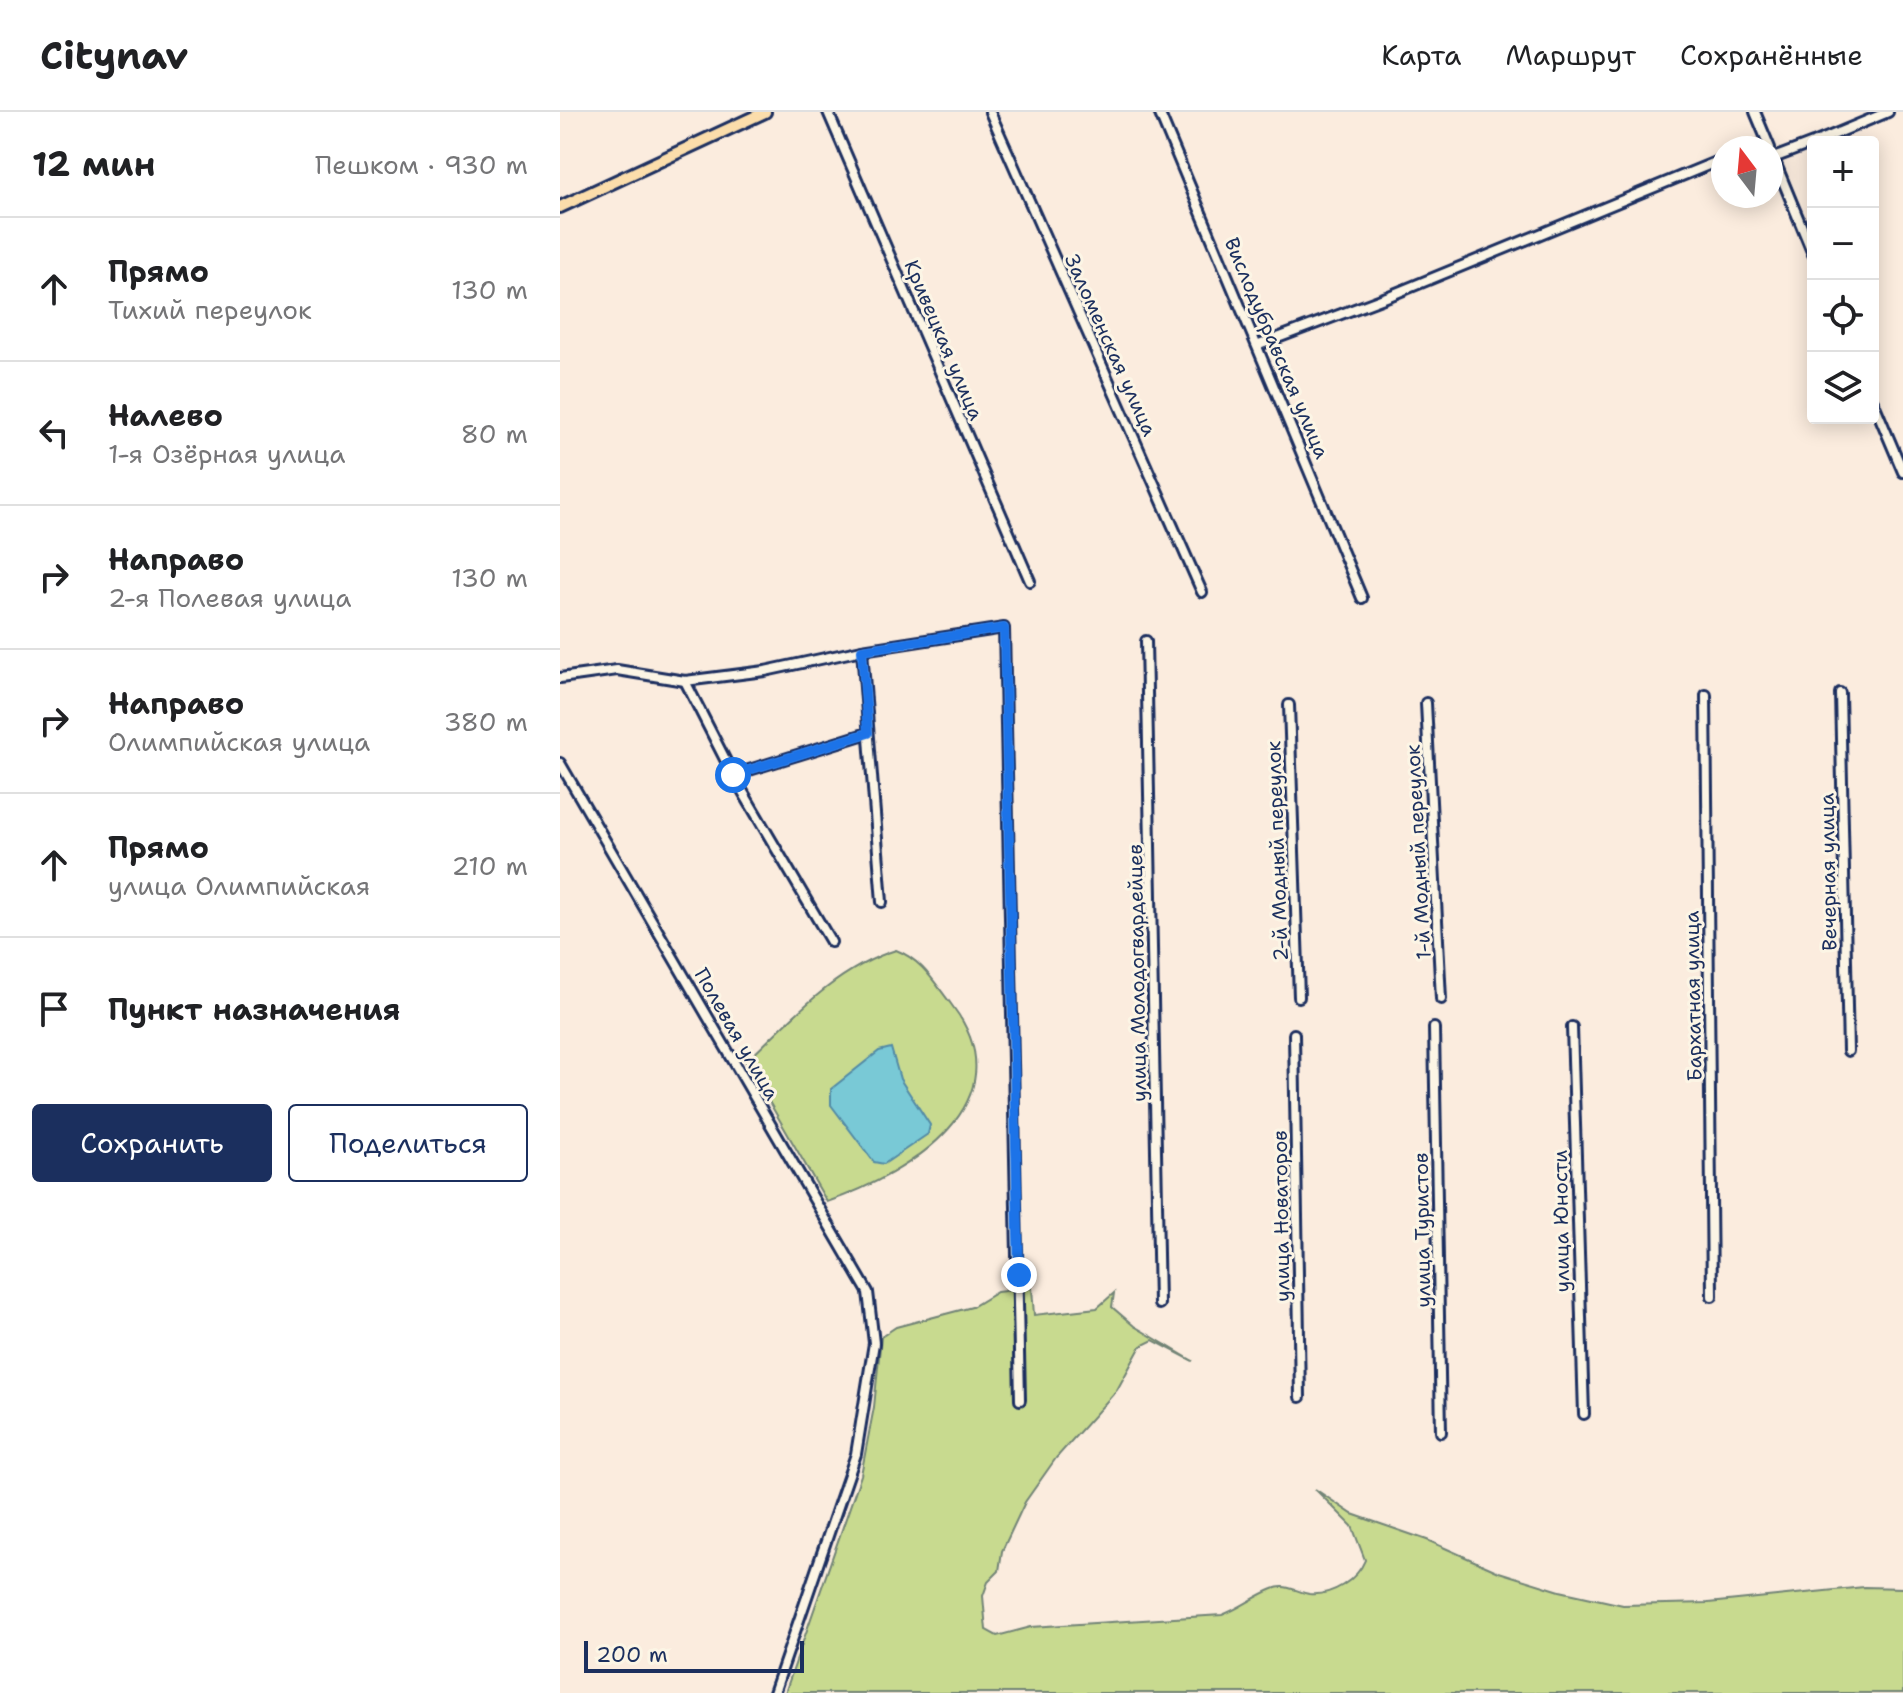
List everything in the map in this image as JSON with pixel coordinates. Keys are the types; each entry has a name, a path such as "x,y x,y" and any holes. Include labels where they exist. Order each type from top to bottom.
{"main road":[{"path":"560,207 765,112"}],"street":[{"name":"Кривецкая улица","path":"828,112 1030,581"},
{"name":"Заломенская улица","path":"990,112 1202,592"},
{"name":"Вислодубравская улица","path":"1159,112 1259,345 1362,598"},
{"path":"1755,112 1764,136"},
{"path":"1831,136 1888,112"},
{"path":"1783,152 1807,145"},
{"path":"1259,345 1389,296 1711,164"},
{"path":"1783,183 1807,240"},
{"path":"1879,415 1903,472"},
{"path":"560,678 617,670 685,681 765,671 862,650 1004,628 1020,1400"},
{"name":"улица Молодогвардейцев","path":"1146,641 1159,1304"},
{"path":"862,650 882,902"},
{"path":"685,681 733,775 831,942"},
{"name":"Вечерная улица","path":"1840,693 1848,1051"},
{"name":"Бархатная улица","path":"1706,695 1712,1296"},
{"name":"1-й Модный переулок","path":"1426,703 1441,999"},
{"name":"2-й Модный переулок","path":"1289,705 1299,997"},
{"path":"733,775 868,733"},
{"name":"Полевая улица","path":"560,763 868,1292 874,1343 856,1454 774,1693"},
{"name":"улица Юности","path":"1572,1027 1584,1414"},
{"name":"улица Туристов","path":"1434,1028 1441,1432"},
{"name":"улица Новаторов","path":"1294,1034 1300,1397"}],"green space":[{"path":"896,950 920,966 933,980 971,1039 975,1072 967,1102 948,1129 922,1153 892,1173 827,1202 746,1062 834,982 853,969"},
{"path":"1032,1288 1034,1315 1097,1308 1114,1293 1112,1307 1134,1326 1193,1361 1153,1340 1141,1346 1117,1390 1056,1458 1025,1502 1002,1551 999,1571 988,1582 983,1596 986,1630 997,1636 1031,1627 1222,1615 1278,1587 1309,1594 1335,1589 1350,1580 1365,1560 1352,1526 1315,1489 1352,1514 1427,1540 1499,1572 1560,1591 1623,1605 1708,1603 1864,1587 1903,1588 1903,1693 785,1693 861,1475 874,1407 881,1337 896,1327 972,1307 997,1292"}],"water":[{"path":"891,1048 900,1079 930,1125 928,1134 884,1164 874,1162 831,1105 831,1089 879,1051"}],"route":[{"path":"733,775 868,733 862,650 1004,628 1019,1275"}]}
